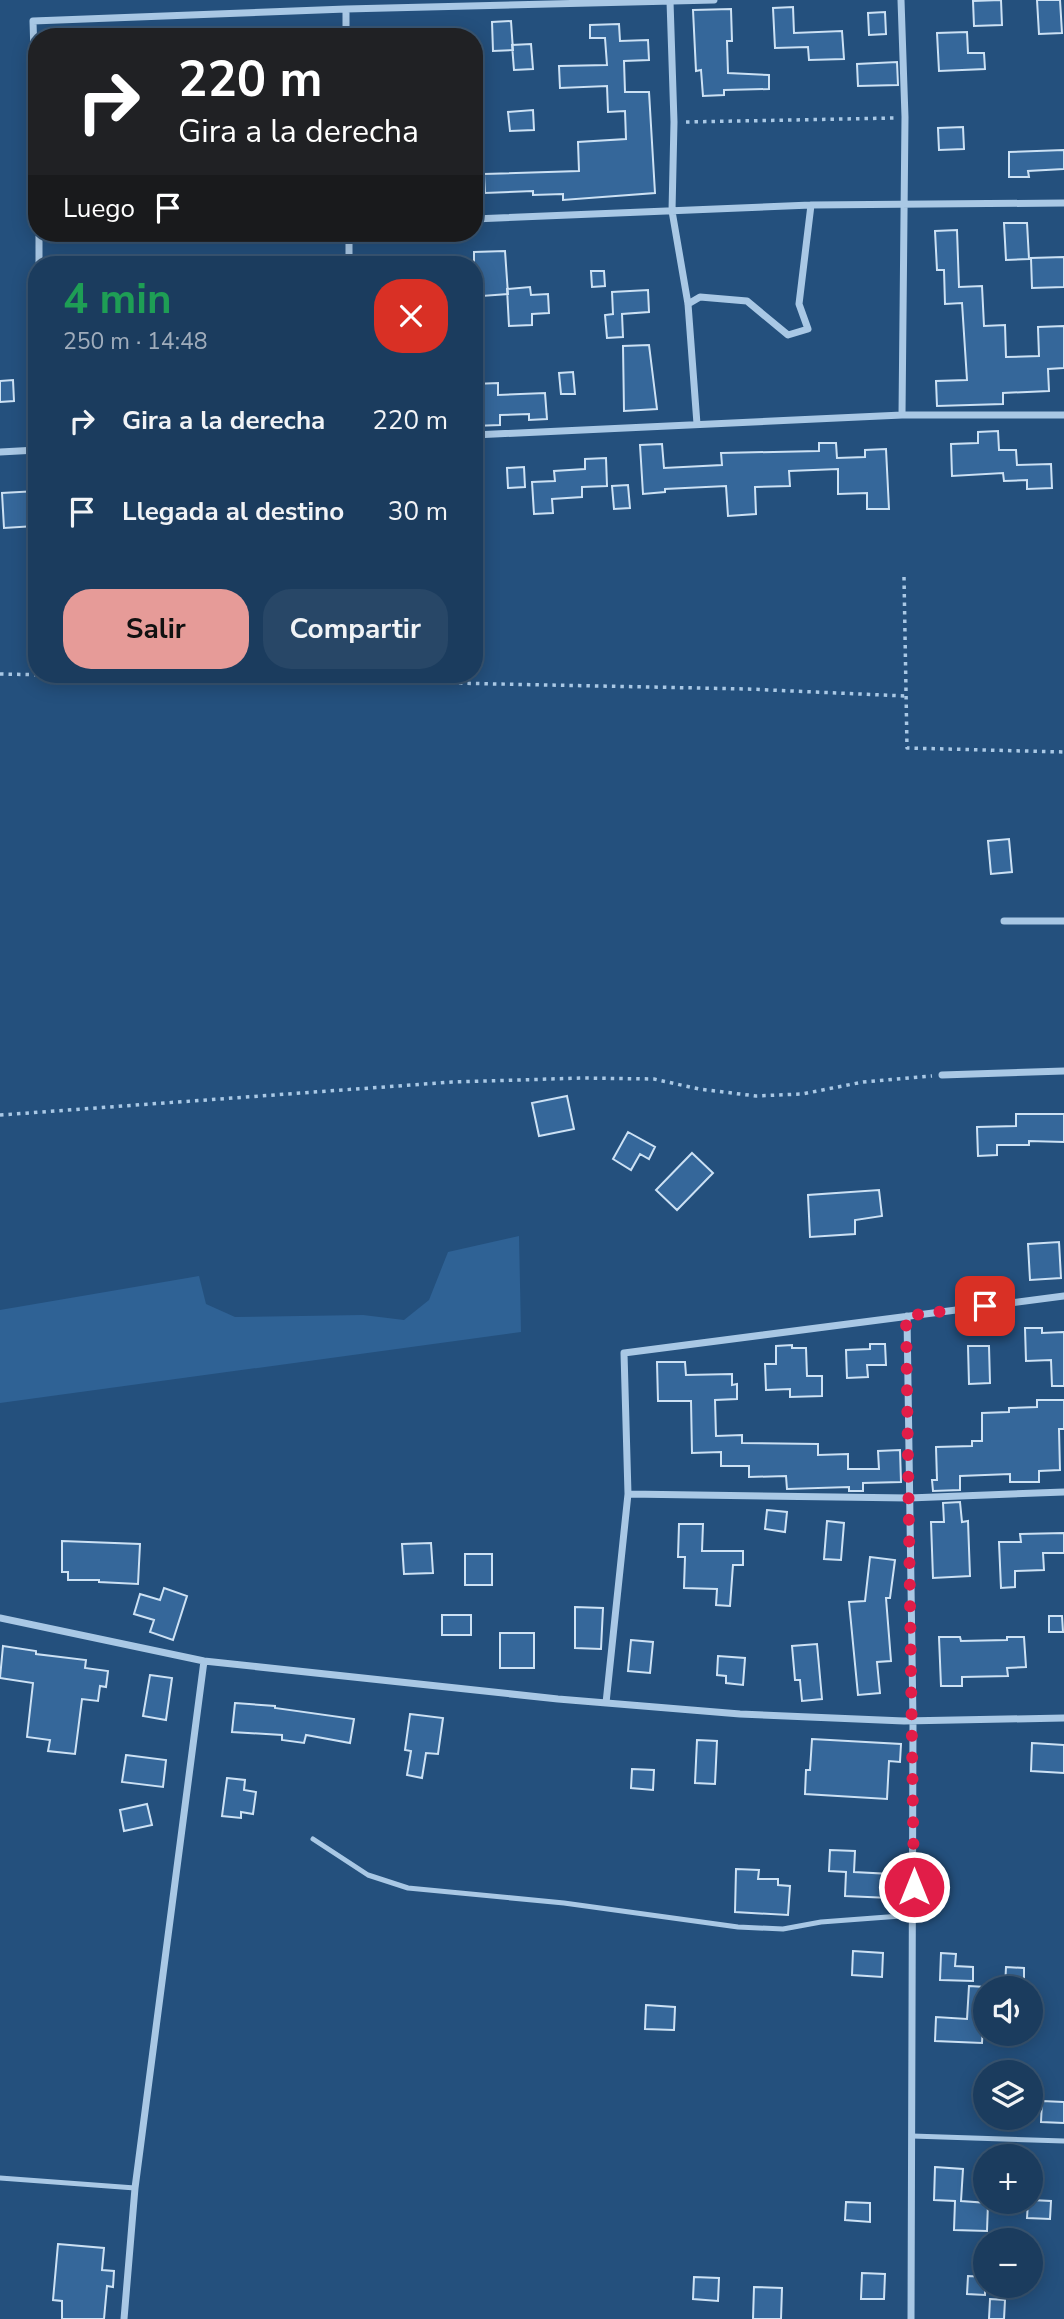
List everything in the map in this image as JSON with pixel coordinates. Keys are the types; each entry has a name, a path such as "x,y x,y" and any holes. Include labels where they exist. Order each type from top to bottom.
{"street":[{"path":"33,28 33,21 346,9 714,0"},
{"path":"901,0 905,117 902,415"},
{"path":"670,1 674,122 672,211 688,304 697,424"},
{"path":"346,9 346,28"},
{"path":"483,219 811,205 1064,203"},
{"path":"688,304 700,297 747,301 788,335 807,329 799,304 811,205"},
{"path":"483,435 902,415 1064,415"},
{"path":"0,452 28,450"},
{"path":"1004,921 1064,921"},
{"path":"943,1075 1064,1071"},
{"path":"606,1703 628,1494 624,1353 1064,1296"},
{"path":"906,1316 914,1915 911,2319"},
{"path":"628,1494 909,1498 1064,1492"},
{"path":"0,1618 204,1661 606,1703 740,1714 913,1721 1064,1718"},
{"path":"124,2319 135,2188 204,1661"}],"lane":[{"path":"313,1839 368,1875 408,1888 564,1903 738,1927 783,1929 821,1922 914,1915"},
{"path":"912,2136 1064,2141"},
{"path":"0,2178 135,2188"}],"path":[{"path":"674,122 905,117"},
{"path":"904,577 906,748 1064,752"},
{"path":"0,674 28,675"},
{"path":"481,683 748,688 905,696"},
{"path":"0,1115 392,1086 583,1078 654,1079 699,1089 756,1096 802,1094 863,1082 943,1075"}],"shaded area":[{"path":"519,1236 521,1332 0,1403 0,1310 199,1276 206,1304 235,1317 363,1315 404,1320 429,1300 448,1252"}],"building":[{"path":"1001,0 1002,25 974,26 973,1"},
{"path":"1037,0 1060,0 1062,33 1039,34"},
{"path":"793,7 794,33 842,31 844,59 809,60 808,47 775,48 773,8"},
{"path":"731,9 732,41 727,41 728,73 769,75 769,89 724,90 724,95 703,96 701,70 696,71 693,10"},
{"path":"885,12 886,34 869,35 868,13"},
{"path":"511,21 513,50 493,51 492,22"},
{"path":"619,24 620,41 648,40 649,60 624,61 625,92 649,92 655,193 563,200 563,194 533,195 533,191 485,193 484,174 579,171 578,142 626,139 625,111 608,112 607,86 560,88 559,66 607,65 605,38 590,38 590,25"},
{"path":"967,32 968,53 984,53 985,69 939,71 937,33"},
{"path":"531,44 533,69 514,70 512,45"},
{"path":"897,62 898,85 858,86 857,64"},
{"path":"533,110 534,130 510,131 508,112"},
{"path":"963,127 964,149 939,150 938,128"},
{"path":"1064,150 1064,169 1028,171 1029,177 1009,177 1009,152"},
{"path":"1004,223 1027,223 1029,259 1006,260"},
{"path":"957,230 959,287 982,286 984,326 1005,325 1006,357 1039,356 1038,327 1064,326 1064,368 1048,369 1049,391 1003,393 1003,404 937,406 936,381 967,380 962,303 945,304 944,270 937,270 935,231"},
{"path":"505,251 508,294 483,296 483,256 474,256 474,252"},
{"path":"1064,257 1064,287 1032,288 1031,258"},
{"path":"591,271 604,271 605,286 592,287"},
{"path":"530,287 531,295 548,294 549,313 532,314 532,325 509,326 507,289"},
{"path":"648,290 649,312 622,314 623,337 607,338 605,315 613,314 612,292"},
{"path":"649,345 657,409 624,411 623,346"},
{"path":"573,372 575,394 561,394 559,373"},
{"path":"13,380 14,401 0,402 0,381"},
{"path":"498,383 498,395 545,393 547,419 529,420 529,414 500,415 500,425 483,426 483,384"},
{"path":"998,431 999,450 1016,450 1017,465 1051,464 1052,488 1027,489 1027,480 1004,481 1003,473 952,476 951,444 978,443 978,432"},
{"path":"819,443 836,443 837,458 865,457 865,450 886,449 889,509 867,509 867,493 838,494 838,469 789,471 790,486 755,487 756,514 728,516 726,486 665,489 665,492 643,494 640,445 662,444 664,468 722,465 721,453 819,451"},
{"path":"606,458 607,486 582,487 582,497 552,499 553,513 534,514 532,482 555,481 554,471 585,469 585,459"},
{"path":"524,467 525,487 508,488 507,468"},
{"path":"628,485 630,508 614,509 612,486"},
{"path":"28,492 28,526 4,528 2,493"},
{"path":"1009,839 1012,872 991,874 988,841"},
{"path":"567,1096 574,1129 539,1136 532,1103"},
{"path":"1016,1114 1064,1114 1064,1142 1029,1141 1029,1145 997,1145 997,1155 978,1156 977,1127 1016,1126"},
{"path":"628,1132 655,1147 649,1159 640,1154 631,1170 613,1159"},
{"path":"692,1153 713,1173 677,1210 656,1190"},
{"path":"879,1190 882,1216 855,1220 855,1234 810,1237 808,1195"},
{"path":"1059,1242 1061,1278 1030,1280 1028,1244"},
{"path":"1025,1328 1042,1328 1042,1333 1064,1332 1064,1386 1052,1386 1051,1360 1026,1361"},
{"path":"870,1344 885,1344 886,1365 867,1365 868,1377 847,1378 846,1350 870,1349"},
{"path":"792,1345 792,1348 806,1348 807,1376 822,1376 822,1396 790,1397 790,1389 766,1390 765,1364 776,1364 776,1346"},
{"path":"968,1346 989,1346 990,1383 969,1384"},
{"path":"657,1362 685,1362 686,1375 732,1374 732,1385 737,1384 737,1399 715,1400 716,1436 742,1435 742,1443 818,1444 818,1455 848,1454 848,1469 879,1469 878,1451 900,1450 901,1482 863,1483 863,1491 849,1491 849,1487 787,1489 786,1476 749,1477 749,1466 721,1466 721,1452 692,1453 691,1401 658,1401"},
{"path":"1037,1400 1064,1400 1064,1429 1059,1429 1060,1470 1039,1471 1039,1482 1010,1482 1010,1474 960,1476 960,1490 933,1491 932,1480 937,1480 936,1447 972,1446 972,1441 982,1441 982,1413 1037,1407"},
{"path":"960,1502 962,1522 968,1521 970,1576 933,1578 931,1522 944,1522 943,1503"},
{"path":"767,1510 787,1512 785,1532 765,1529"},
{"path":"827,1521 844,1523 841,1560 824,1559"},
{"path":"679,1524 703,1524 702,1551 743,1551 743,1565 733,1565 730,1606 716,1605 717,1589 684,1588 685,1557 678,1557"},
{"path":"1064,1533 1064,1553 1043,1553 1044,1570 1015,1571 1015,1587 1001,1588 999,1542 1021,1542 1020,1534"},
{"path":"62,1541 140,1544 138,1584 68,1580 68,1572 62,1572"},
{"path":"431,1543 433,1573 404,1574 402,1544"},
{"path":"465,1554 492,1554 492,1585 465,1585"},
{"path":"870,1557 895,1560 890,1598 886,1598 891,1661 877,1662 880,1693 858,1695 849,1602 865,1601"},
{"path":"164,1588 187,1596 173,1640 150,1632 154,1620 134,1614 140,1594 160,1600"},
{"path":"575,1607 603,1608 601,1649 575,1648"},
{"path":"442,1615 471,1615 471,1635 442,1635"},
{"path":"1049,1616 1062,1616 1063,1632 1049,1632"},
{"path":"500,1633 534,1633 534,1668 500,1668"},
{"path":"939,1637 960,1637 961,1641 1024,1637 1026,1667 1007,1668 1008,1676 962,1677 962,1686 941,1686"},
{"path":"631,1640 653,1642 650,1673 628,1671"},
{"path":"817,1644 822,1699 802,1701 800,1680 795,1680 792,1646"},
{"path":"3,1646 36,1651 36,1654 86,1660 85,1668 108,1671 106,1687 100,1686 98,1701 82,1699 75,1754 48,1751 50,1740 27,1737 33,1683 0,1678"},
{"path":"718,1656 745,1658 743,1685 726,1683 726,1676 717,1675"},
{"path":"150,1675 172,1678 166,1720 143,1716"},
{"path":"235,1703 275,1706 354,1719 350,1743 306,1735 304,1743 282,1740 282,1735 232,1732"},
{"path":"410,1714 443,1718 438,1754 426,1753 422,1778 407,1775 411,1751 405,1750"},
{"path":"812,1739 901,1744 900,1762 889,1761 887,1799 805,1794"},
{"path":"697,1740 717,1741 715,1784 695,1783"},
{"path":"1032,1743 1064,1745 1064,1773 1031,1771"},
{"path":"126,1755 166,1760 163,1787 122,1782"},
{"path":"632,1769 654,1770 653,1790 631,1788"},
{"path":"227,1778 245,1780 244,1790 256,1792 253,1814 241,1812 241,1818 222,1816"},
{"path":"147,1804 152,1825 124,1831 120,1810"},
{"path":"830,1850 855,1851 854,1872 891,1874 890,1898 845,1896 846,1872 829,1871"},
{"path":"736,1869 759,1870 758,1879 778,1879 778,1885 790,1886 788,1915 735,1912"},
{"path":"853,1951 883,1953 882,1977 852,1975"},
{"path":"941,1953 956,1954 955,1966 973,1967 973,1981 940,1980"},
{"path":"1006,1967 1024,1968 1024,1976 1006,1976"},
{"path":"969,1986 973,1986 973,2043 935,2041 936,2017 967,2019"},
{"path":"646,2005 675,2007 674,2030 645,2029"},
{"path":"1043,2101 1064,2102 1064,2123 1043,2122"},
{"path":"935,2167 963,2169 961,2201 973,2202 973,2214 988,2214 987,2228 954,2230 955,2201 934,2200"},
{"path":"1043,2201 1051,2201 1050,2219 1027,2218 1027,2214 1043,2214"},
{"path":"846,2202 870,2203 870,2222 845,2220"},
{"path":"58,2244 104,2248 102,2270 114,2271 113,2287 107,2286 104,2319 62,2319 62,2301 53,2300"},
{"path":"862,2273 885,2274 884,2299 861,2299"},
{"path":"968,2276 973,2276 973,2294 967,2294"},
{"path":"694,2277 719,2278 718,2301 693,2299"},
{"path":"754,2287 782,2288 781,2319 753,2319"},
{"path":"990,2299 1005,2300 1004,2319 989,2319"}],"route":[{"path":"914,1887 906,1316 985,1306"}]}
